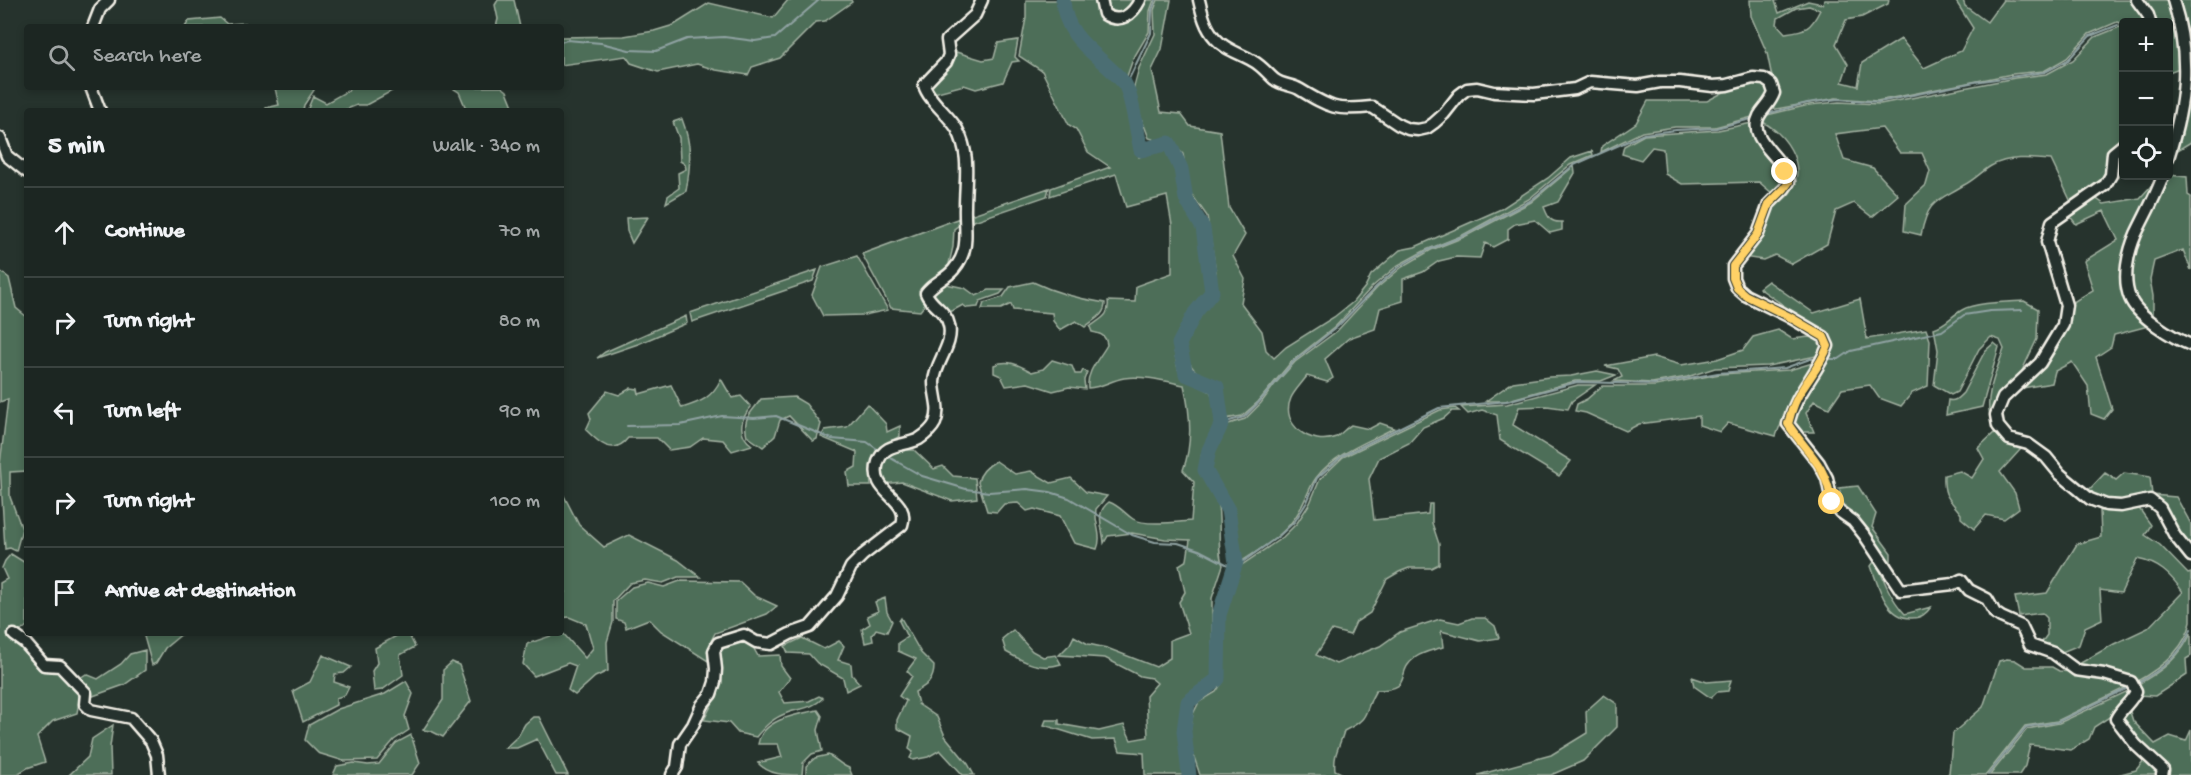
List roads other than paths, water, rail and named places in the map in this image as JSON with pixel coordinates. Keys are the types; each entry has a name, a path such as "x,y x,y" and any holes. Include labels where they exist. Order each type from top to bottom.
{"street":[{"path":"94,24 100,9 109,0"},
{"path":"672,775 677,768 680,744 693,725 702,705 711,694 717,669 714,651 718,643 744,635 756,642 771,644 810,627 837,596 851,567 902,525 903,512 879,485 877,478 879,460 886,449 920,438 934,425 937,405 934,382 950,334 946,314 929,300 926,293 932,285 955,269 965,248 967,230 965,205 968,173 963,142 944,111 926,91 924,84 946,62 949,55 947,40 975,15 982,0"},
{"path":"1101,0 1104,14 1117,19 1128,16 1140,0"},
{"path":"1198,0 1208,30 1214,37 1224,46 1255,62 1276,81 1298,88 1319,102 1333,107 1346,110 1372,107 1408,129 1427,128 1444,114 1459,95 1467,89 1534,94 1575,89 1590,82 1638,86 1660,82 1680,82 1713,86 1753,78 1764,79 1771,84 1774,93 1770,104 1759,116 1756,126 1759,136 1780,164 1789,182 1769,204 1758,234 1733,266 1733,278 1737,288 1745,295 1824,337 1828,346 1824,358 1797,399 1788,424 1819,463 1827,478 1832,502 1840,512 1853,521 1865,536 1901,590 1953,585 1960,580 1969,590 1986,598 1995,613 2021,626 2030,645 2053,653 2076,670 2104,674 2131,682 2136,691 2116,719 2136,745 2163,770 2163,775"},
{"path":"2137,0 2149,18"},
{"path":"2173,0 2183,37 2186,66 2185,91 2173,141"},
{"path":"93,90 99,108"},
{"path":"0,138 7,156 24,170"},
{"path":"2119,148 2113,153 2111,175 2105,185 2052,222 2047,242 2066,306 2064,325 2040,363 2002,398 1996,415 1998,426 2009,439 2028,444 2046,457 2060,474 2090,499 2106,505 2121,506 2150,500 2160,508 2175,536 2191,556"},
{"path":"2161,180 2136,235 2126,276 2130,298 2140,312 2162,329 2191,345"},
{"path":"14,635 25,643 44,665 60,666 86,693 85,704 91,710 131,718 152,741 157,755 159,775"}],"waterway":[{"path":"564,41 601,43 629,50 656,51 687,39 724,37 755,41 775,38 819,0"},
{"path":"1063,0 1065,14 1077,37 1115,73 1127,88 1141,150 1169,143 1181,169 1186,199 1203,228 1212,292 1195,313 1179,344 1186,374 1217,387 1222,423 1209,450 1205,470 1228,510 1236,562 1219,615 1218,679 1188,702 1184,731 1189,775"},
{"path":"1126,85 1151,33 1152,10 1156,0"},
{"path":"1763,115 1807,103 1838,99 1879,102 1975,82 2045,72 2068,60 2090,36 2118,25"},
{"path":"1222,423 1244,417 1294,361 1337,327 1400,266 1530,201 1574,165 1644,134 1716,128 1755,118"},
{"path":"1826,359 1839,359 1851,351 1942,331 1964,315 2022,310"},
{"path":"887,456 922,476 966,489 989,492 1027,489 1050,492 1069,498 1132,535 1155,542 1178,543 1199,550 1234,568 1279,536 1295,521 1307,502 1317,478 1342,456 1439,408 1507,401 1577,382 1655,384 1718,373 1785,368 1810,359 1817,359"},
{"path":"627,426 680,425 722,416 754,418 776,416 832,439 867,442 880,451"},
{"path":"2135,684 2169,662 2182,647 2191,629"},
{"path":"1988,775 2026,727 2057,722 2130,687"}]}
